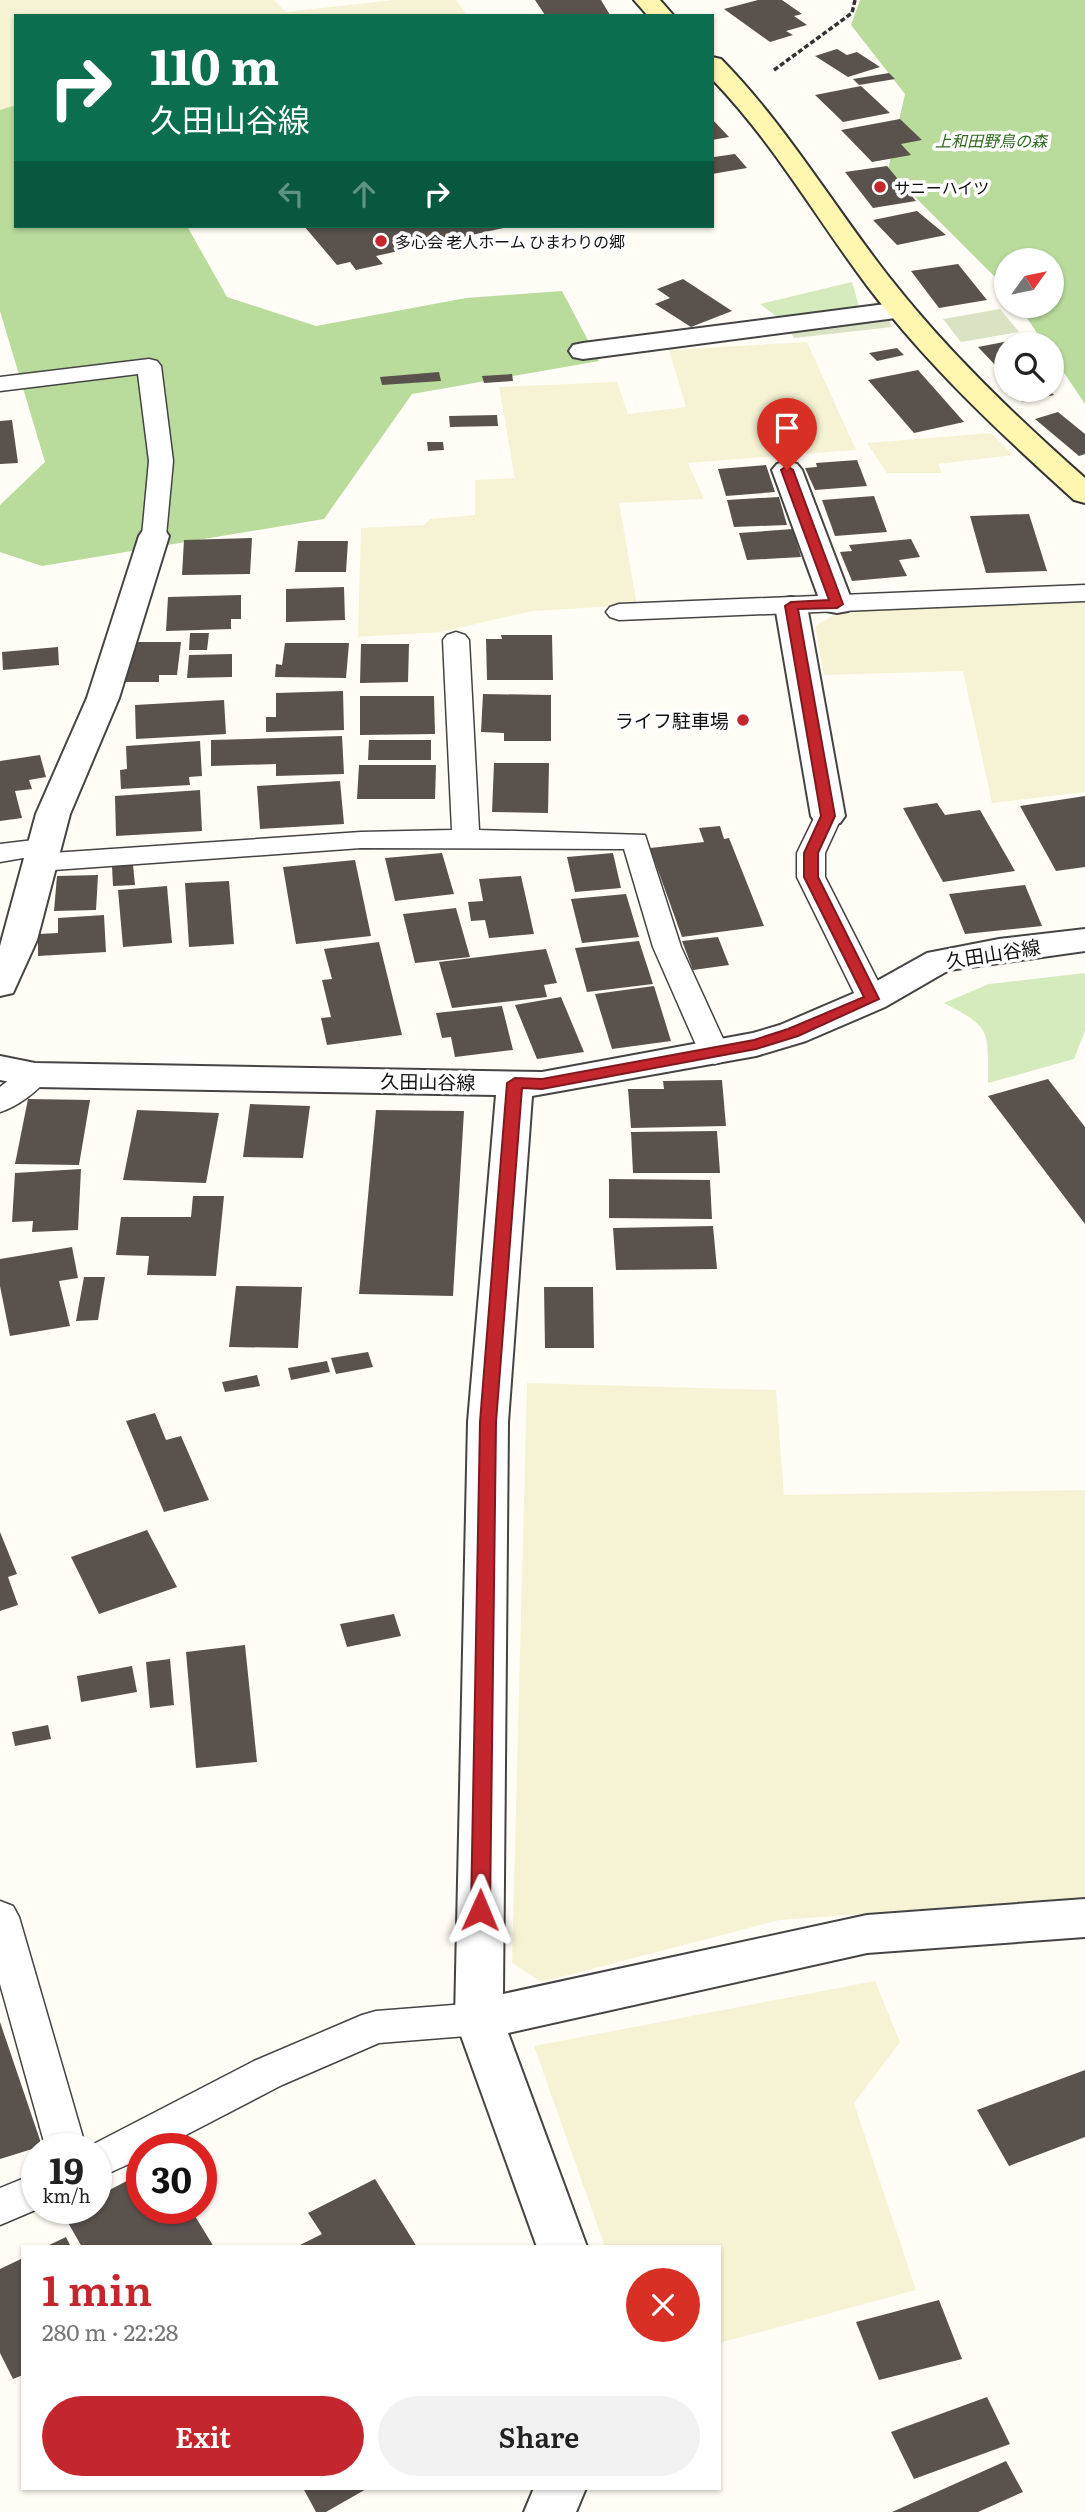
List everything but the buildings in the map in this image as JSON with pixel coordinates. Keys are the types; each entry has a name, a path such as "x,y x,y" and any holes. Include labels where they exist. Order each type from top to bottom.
{"street":[{"path":"646,0 660,14"},
{"path":"714,66 742,93 901,310 933,348 1085,494"},
{"path":"583,351 901,310"},
{"path":"787,470 837,604"},
{"path":"0,985 20,940 41,855 103,698 154,536"},
{"path":"791,606 828,816"},
{"name":"久田山谷線","path":"0,1068 35,1075 542,1084 715,1054 793,1033 872,999 939,961 999,950 1085,940"},
{"path":"515,1083 488,1422 479,2019 561,2245"},
{"path":"479,2019 867,1934 1085,1918"},
{"path":"550,2512 559,2490"}],"lane":[{"path":"0,384 149,366 161,461 154,536"},
{"path":"619,612 1085,593"},
{"path":"456,640 467,838"},
{"path":"828,816 811,853 811,877 872,999"},
{"path":"0,853 41,855 361,840 467,838 635,841 667,947 715,1054"},
{"path":"0,1102 35,1075"},
{"path":"0,1917 61,2133"},
{"path":"112,2154 268,2073 376,2027 479,2019"},
{"path":"0,2207 21,2198"}],"path":[{"path":"742,93 852,13 855,0"}],"shaded area":[{"path":"0,0 274,0 286,12 394,0 456,0 466,14 14,14 14,118 0,122"},
{"path":"807,342 856,450 688,463 704,499 619,503 637,605 532,611 441,632 358,637 361,528 424,525 430,519 475,515 475,480 515,478 499,387 617,382 628,414 686,407 669,350"},
{"path":"991,433 1013,455 938,464 942,473 887,473 867,443"},
{"path":"1085,600 1085,792 992,803 963,671 824,675 815,626 839,612"},
{"path":"527,1383 776,1390 784,1495 1085,1490 1085,1898 779,1920 542,1982 512,1963"},
{"path":"875,1981 900,2042 854,2103 916,2290 721,2342 721,2245 604,2245 534,2046"}],"green space":[{"name":"上和田野鳥の森","path":"860,0 1085,0 1085,404 1064,373 1064,332 1036,332 1027,318 1064,318 1064,248 994,248 994,276 888,170 905,94 851,25"},
{"path":"14,106 14,228 188,228 227,297 316,326 466,298 562,291 599,361 412,394 324,519 42,566 0,552 0,505 45,462 0,311 0,110"},
{"path":"852,282 860,310 777,317 760,304"},
{"path":"994,310 994,318 1007,318 1019,332 994,332 994,336 961,342 943,319"},
{"path":"887,318 892,327 794,338 789,329"},
{"path":"1085,973 1085,1031 1074,1059 988,1083 988,1052 984,1032 971,1019 944,1003 989,984"}],"place":[{"name":"サニーハイツ","path":"880,187"},
{"name":"多心会 老人ホーム ひまわりの郷","path":"381,241"},
{"name":"ライフ駐車場","path":"743,720"}],"route":[{"path":"480,1910 488,1422 515,1083 542,1084 715,1054 793,1033 872,999 811,877 811,853 828,816 791,606 837,604 787,470"}]}
